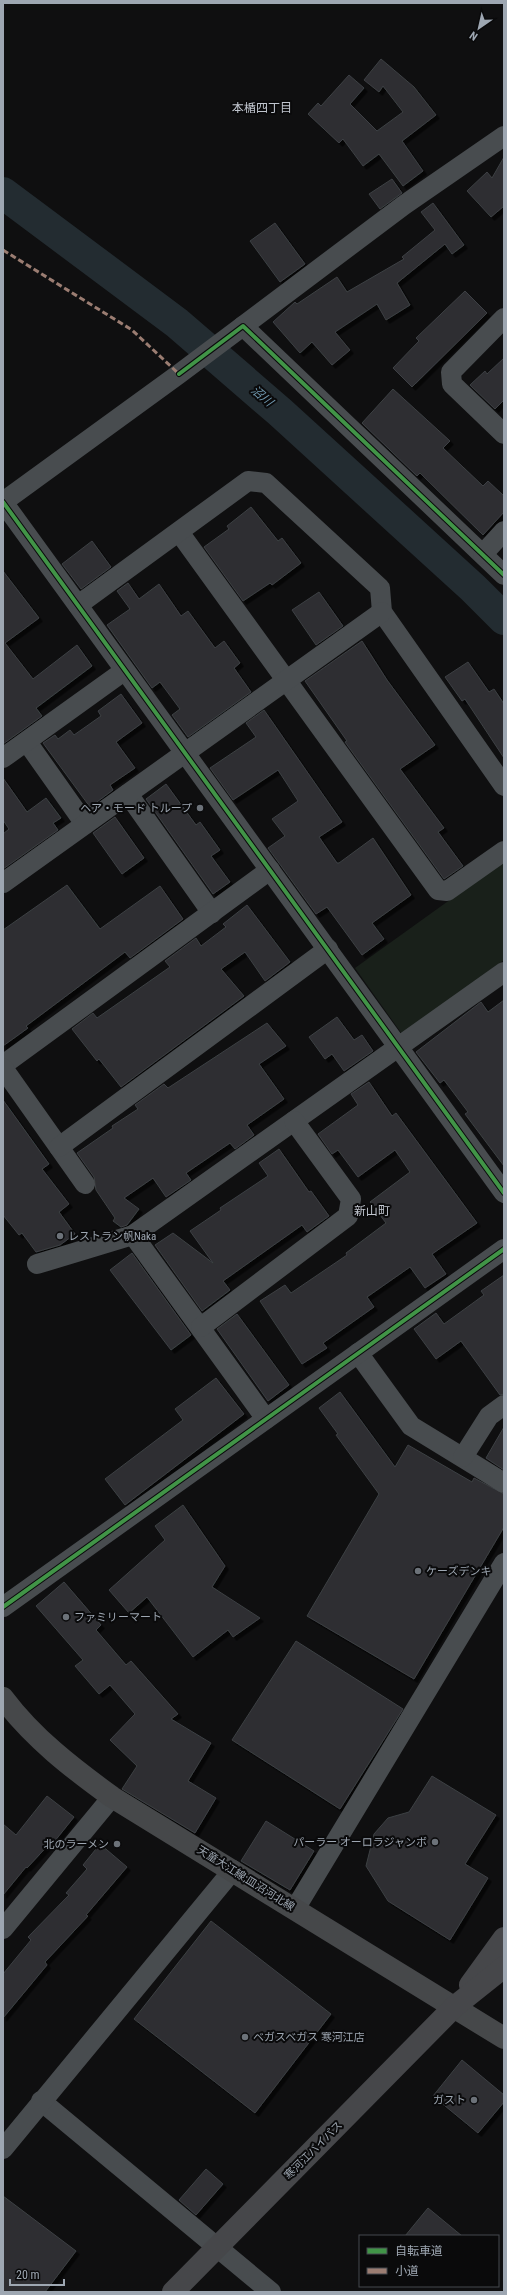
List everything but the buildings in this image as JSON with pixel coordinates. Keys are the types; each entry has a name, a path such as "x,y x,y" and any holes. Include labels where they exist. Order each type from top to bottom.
{"highway":[{"name":"寒河江バイパス","path":"454,2007 504,1938"},
{"name":"寒河江バイパス","path":"172,2292 454,2007 504,1967"}],"main road":[{"name":"天童大江線;皿沼河北線","path":"3,1698 41,1741 77,1771 112,1797 295,1908 504,2038"}],"street":[{"path":"504,136 404,205 179,374 3,502 124,671 186,753 504,1193"},
{"path":"504,318 452,372 452,384 504,434"},
{"path":"240,328 504,575"},
{"path":"78,605 248,481 266,483 380,588 382,612 504,786"},
{"path":"483,554 504,531"},
{"path":"179,532 438,890 447,891 504,851"},
{"path":"3,883 382,612"},
{"path":"3,758 124,671"},
{"path":"27,742 85,824"},
{"path":"128,794 212,913"},
{"path":"85,1184 4,1072 270,870"},
{"path":"59,1147 328,949"},
{"path":"37,1264 133,1236 398,1046 503,975"},
{"path":"201,1327 348,1216 351,1199 294,1121"},
{"path":"133,1236 201,1327 266,1419"},
{"path":"3,1607 504,1249"},
{"path":"358,1353 411,1426 504,1483"},
{"path":"463,1457 489,1416 504,1405"},
{"path":"295,1908 504,1563"},
{"path":"3,1929 112,1797"},
{"path":"3,2149 41,2101 233,1870"},
{"path":"41,2101 271,2292"}],"shaded area":[{"path":"504,861 504,960 402,1034 355,968"}],"waterway":[{"name":"沼川","path":"3,193 177,323 280,412 473,588 504,619"}],"marked path":[{"path":"3,250 132,330 179,374"}],"cycle path":[{"path":"179,374 243,326 504,575"},
{"path":"3,502 504,1193"},
{"path":"3,1607 504,1249"}],"place":[{"name":"ヘア・モード トループ","path":"200,808"},
{"name":"レストラン帆Naka","path":"60,1236"},
{"name":"ケーズデンキ","path":"418,1571"},
{"name":"ファミリーマート","path":"66,1617"},
{"name":"パーラー オーロラジャンボ","path":"435,1842"},
{"name":"北のラーメン","path":"117,1844"},
{"name":"ベガスベガス 寒河江店","path":"245,2037"},
{"name":"ガスト","path":"474,2100"}],"district":[{"name":"本楯四丁目","path":"262,108"},
{"name":"新山町","path":"372,1211"}]}
